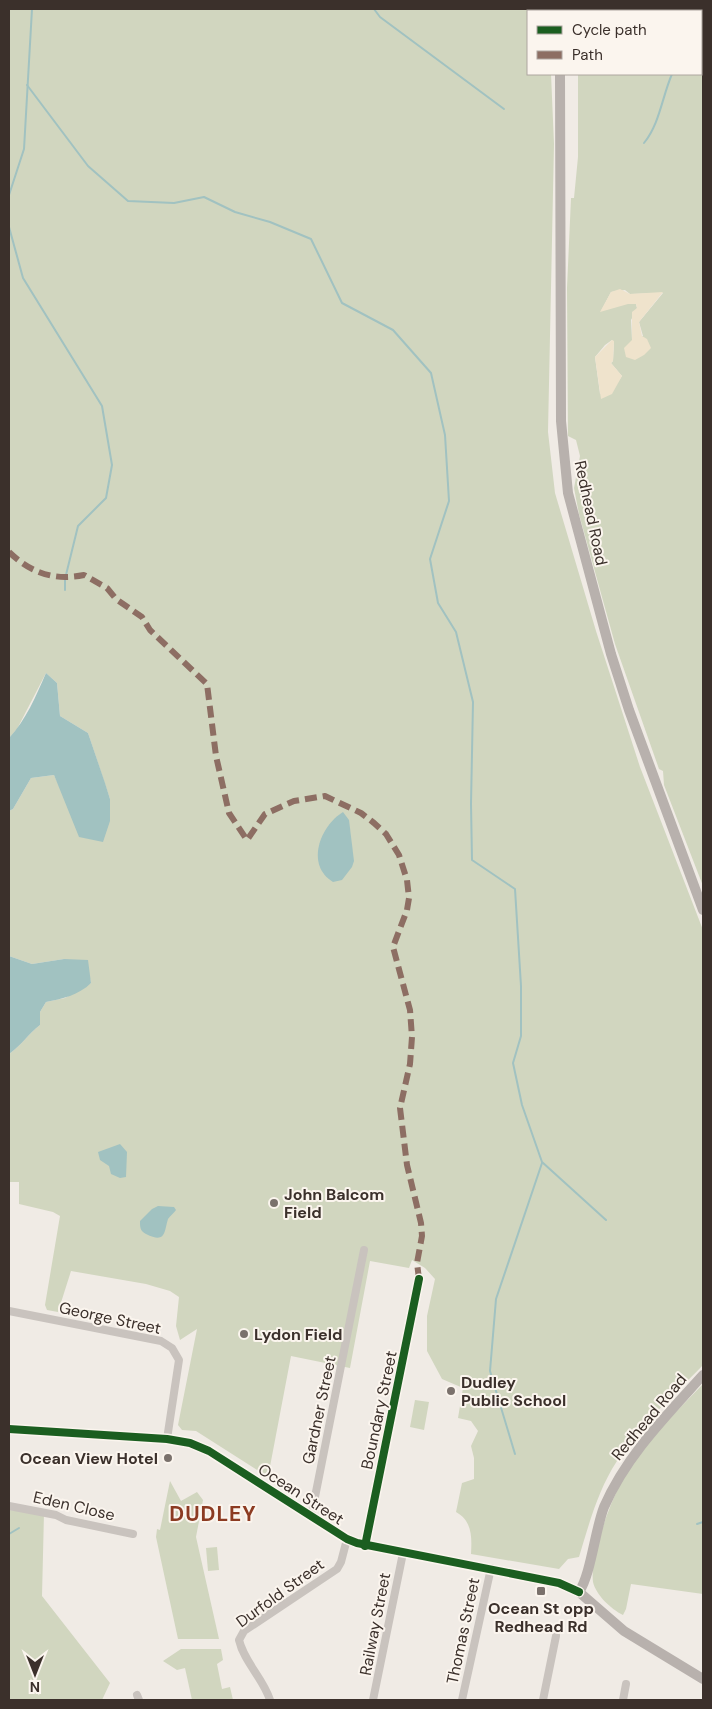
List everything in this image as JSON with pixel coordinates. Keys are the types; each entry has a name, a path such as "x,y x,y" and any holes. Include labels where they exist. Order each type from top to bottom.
{"main road":[{"name":"Redhead Road","path":"560,75 561,421 568,493 608,645 629,710 703,910"},
{"name":"Redhead Road","path":"579,1592 603,1510 621,1474 633,1456 703,1375"},
{"path":"579,1592 624,1631 703,1679"}],"street":[{"name":"Gardner Street","path":"311,1517 364,1250"},
{"name":"Boundary Street","path":"365,1546 419,1279"},
{"name":"George Street","path":"9,1311 161,1341 172,1348 179,1360 167,1439"},
{"name":"Ocean Street","path":"9,1428 167,1439 190,1443 209,1451 347,1539 365,1546 491,1568 558,1583 579,1592"},
{"name":"Eden Close","path":"9,1506 56,1515 66,1520 132,1534"},
{"name":"Durfold Street","path":"270,1700 263,1684 242,1651 239,1640 244,1631 337,1569 341,1562 347,1539"},
{"name":"Railway Street","path":"373,1700 403,1553"},
{"name":"Thomas Street","path":"462,1700 491,1568"},
{"path":"542,1700 556,1636"},
{"path":"623,1700 626,1684"}],"green space":[{"path":"9,9 537,9 527,10 527,75 551,75 554,144 548,432 555,493 596,631 640,767 703,930 703,1365 636,1435 617,1461 599,1495 579,1557 568,1559 559,1569 471,1554 468,1524 456,1512 462,1483 474,1479 474,1458 471,1446 478,1431 471,1421 458,1418 463,1388 442,1379 427,1351 427,1316 435,1279 425,1268 412,1260 409,1268 370,1261 350,1368 291,1356 268,1477 196,1431 182,1430 178,1425 197,1329 180,1340 176,1326 179,1297 170,1291 146,1284 71,1271 58,1312 47,1310 45,1305 60,1216 53,1212 19,1204 19,1182 9,1182 9,1054 40,1025 40,1012 46,1002 65,998 91,983 89,974 64,959 32,964 9,956 9,811 13,809 31,778 54,775 66,801 110,821 110,799 88,733 60,716 57,683 46,673 17,729 9,738"},
{"path":"554,9 703,9 703,886 664,785 663,771 659,769 615,644 579,514 574,488 580,456 576,440 568,436 567,288 571,198 574,198 578,157 578,75 702,75 702,10","holes":["625,290 630,294 663,293 639,322 643,336 632,340 631,320 637,308 636,304 628,303 601,311 611,292","612,340 614,342 613,361 611,363 622,376 618,382 600,394 595,357 605,345"]},
{"path":"703,1384 703,1594 631,1584 623,1615 605,1601 597,1592 593,1582 595,1553 606,1517 621,1482 636,1457"},
{"path":"415,1400 429,1402 424,1430 410,1427"},
{"path":"170,1481 181,1501 197,1492 203,1500 196,1537 219,1639 178,1639 156,1537 157,1529 160,1530"},
{"path":"9,1510 44,1513 42,1596 110,1683 102,1700 9,1700"},
{"path":"217,1547 219,1570 208,1571 206,1548"},
{"path":"181,1649 221,1649 223,1660 217,1664 222,1689 230,1687 233,1700 192,1700 185,1668 177,1670 163,1661"}],"sand":[{"path":"620,289 630,294 663,292 639,322 642,336 647,339 651,348 635,360 626,357 624,348 632,340 632,312 637,308 636,304 628,304 600,312 611,292"},
{"path":"612,340 614,341 613,361 611,363 622,376 612,394 601,399 595,357"}],"water":[{"path":"46,673 57,683 60,716 88,733 105,783 110,799 110,821 103,842 79,837 54,775 31,778 13,809 9,811 9,738 26,716"},
{"path":"343,812 349,820 354,861 352,867 342,880 333,882 324,875 320,866 319,846 328,826"},
{"path":"9,956 32,964 64,959 88,960 91,983 76,993 46,1002 40,1012 40,1025 9,1054"},
{"path":"120,1144 127,1152 126,1177 120,1178 111,1174 109,1166 100,1160 98,1152"},
{"path":"158,1206 174,1207 176,1210 168,1219 163,1235 157,1238 143,1232 140,1227 140,1221 152,1209"}],"waterway":[{"path":"9,195 24,149 32,9"},
{"path":"374,9 380,17 504,109"},
{"path":"644,143 654,127 672,75"},
{"path":"27,85 88,166 128,201 174,203 204,197 235,212 270,222 311,239 342,303 393,330 431,373 445,435 449,501 430,559 438,603 456,632 473,702 472,860 515,889 521,986 521,1036 513,1063 522,1105 542,1162 606,1220"},
{"path":"9,227 23,278 102,406 112,465 106,498 78,526 65,579 65,590"},
{"path":"515,1454 490,1371 496,1299 542,1163"},
{"path":"697,1524 703,1522"},
{"path":"9,1534 19,1528"}],"marked path":[{"path":"9,552 26,565 44,574 63,577 84,575 107,588 116,599 142,617 150,630 207,684 216,756 229,813 247,840 265,814 294,801 325,796 361,813 374,823 386,834 399,855 407,880 409,898 407,910 393,947 410,1010 412,1037 410,1064 400,1108 407,1165 421,1223 422,1236 417,1263 419,1279"}],"cycle path":[{"path":"365,1546 419,1279"},
{"path":"9,1429 167,1439 190,1443 209,1451 347,1539 357,1543 559,1583 579,1592"}],"place":[{"name":"John Balcom Field","path":"274,1203"},
{"name":"Lydon Field","path":"244,1334"},
{"name":"Dudley Public School","path":"451,1391"},
{"name":"Ocean View Hotel","path":"168,1458"},
{"name":"Ocean St opp Redhead Rd","path":"541,1591"}],"district":[{"name":"DUDLEY","path":"213,1514"}]}
